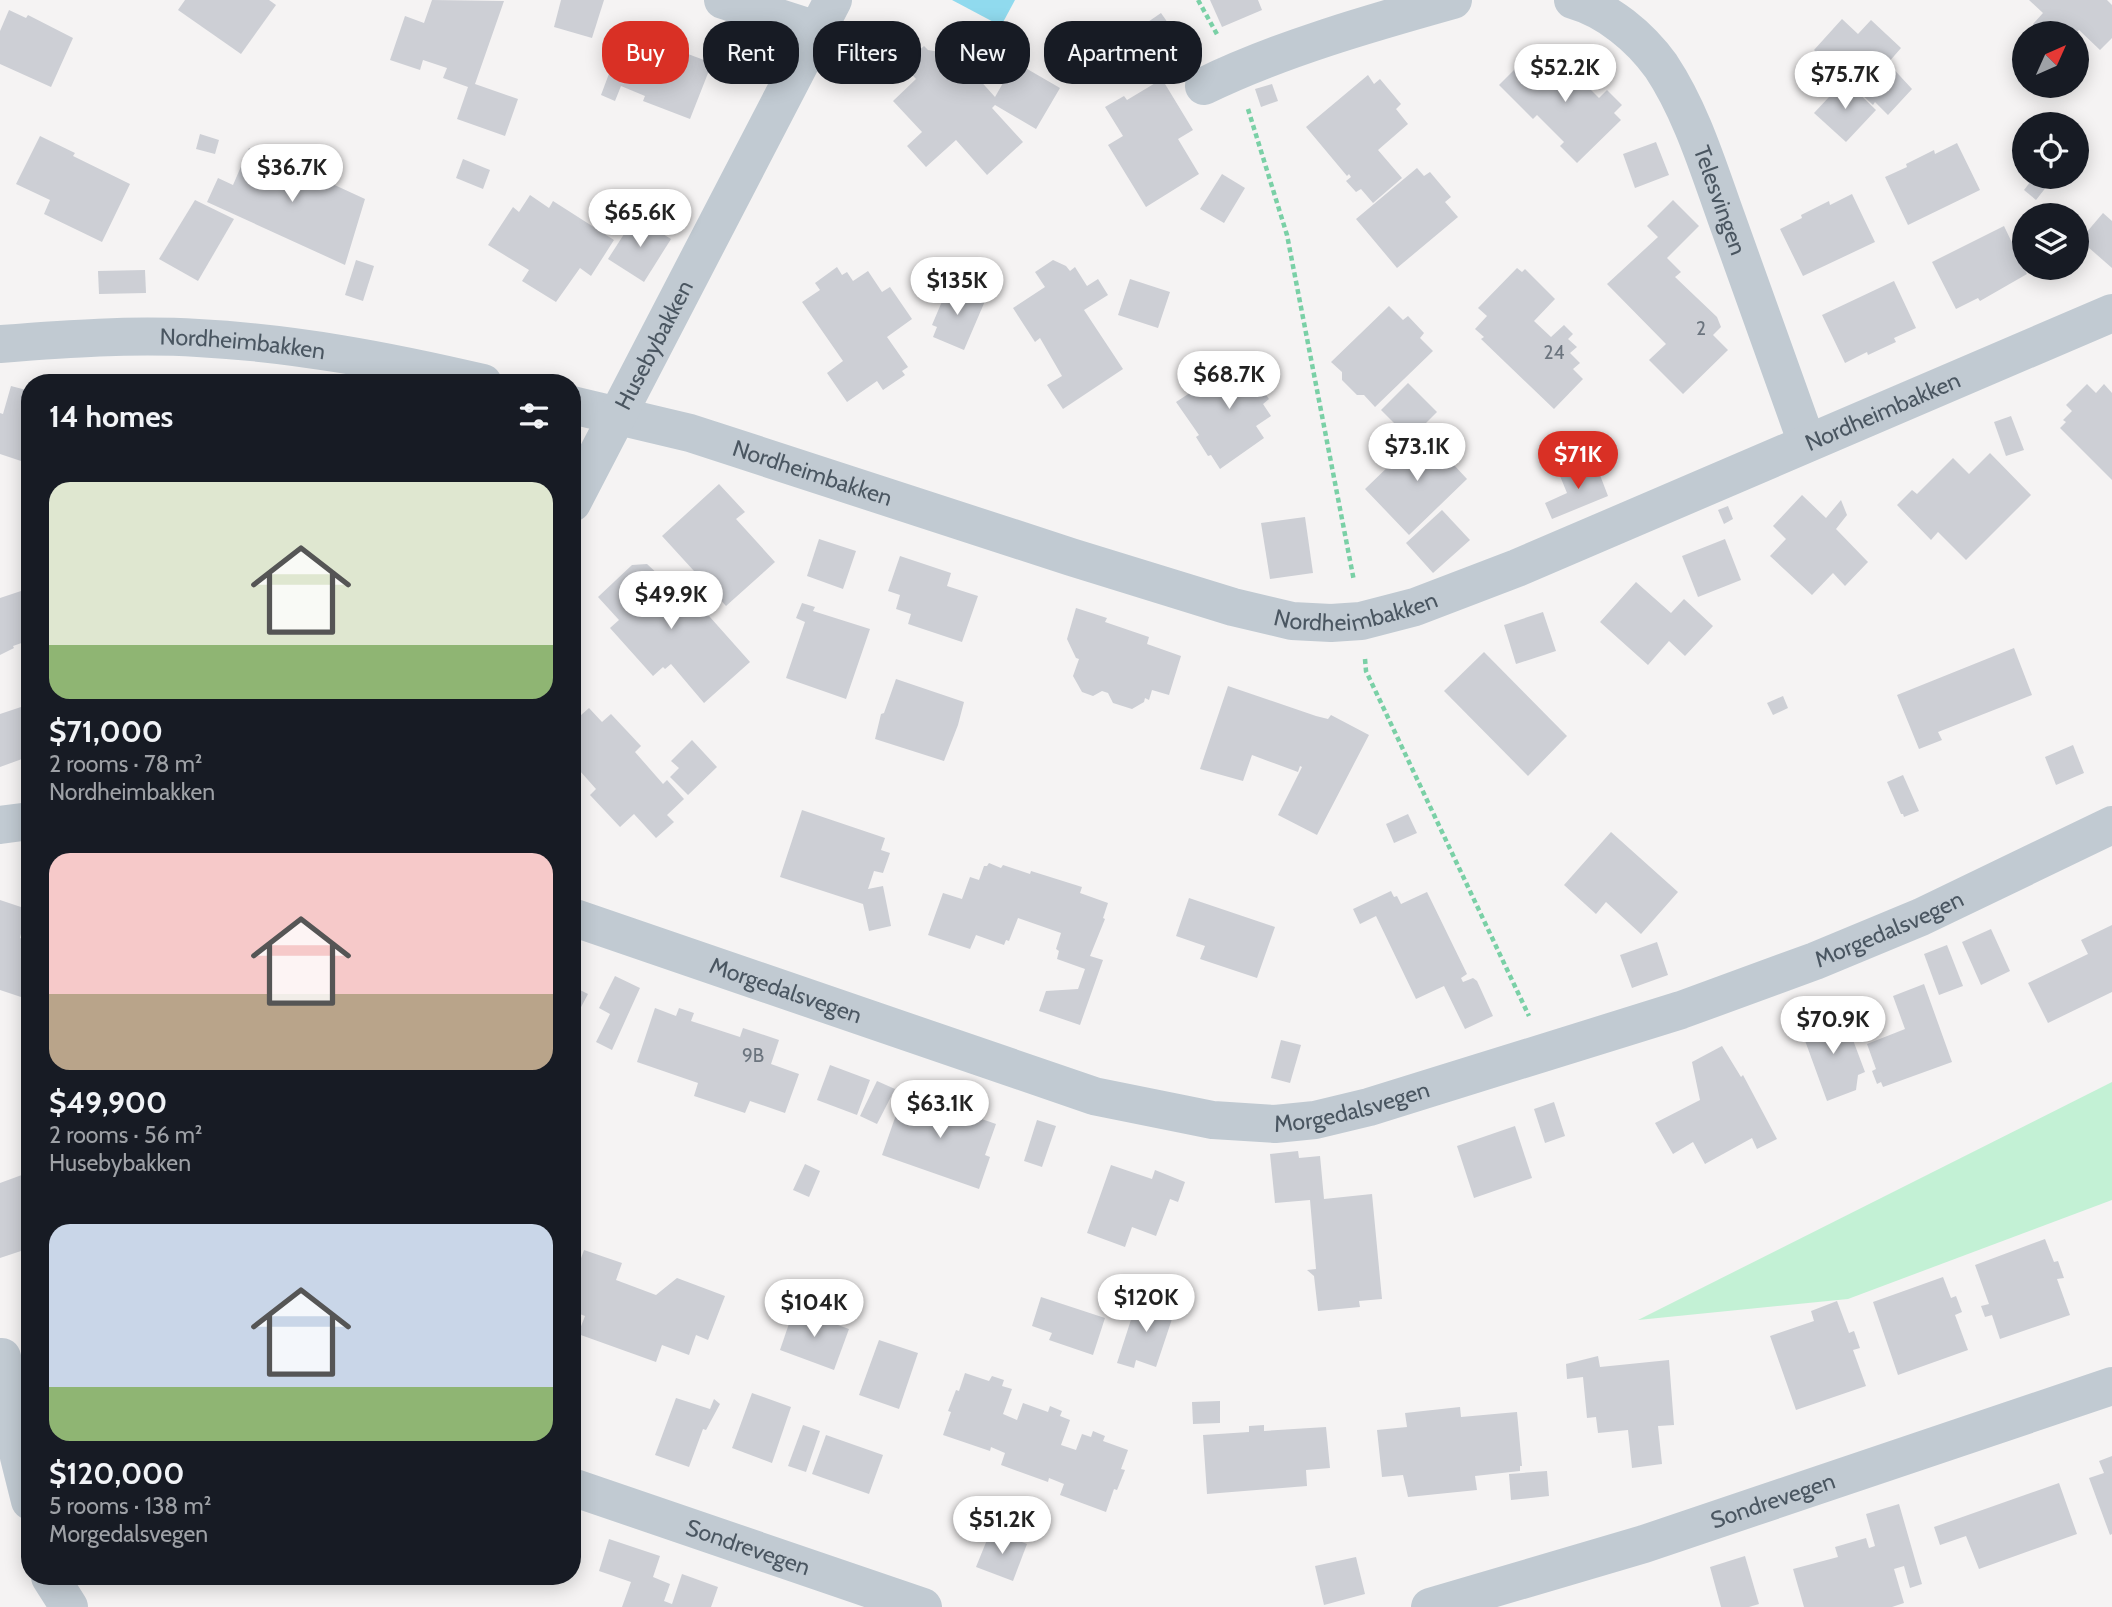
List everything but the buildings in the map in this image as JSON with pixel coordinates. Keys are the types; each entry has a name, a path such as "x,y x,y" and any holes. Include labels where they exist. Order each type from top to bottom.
{"street":[{"path":"723,0 825,15"},
{"path":"1220,78 1389,18 1453,0"},
{"name":"Telesvingen","path":"1573,0 1599,10 1622,26 1651,55 1674,87 1717,193 1807,443"},
{"name":"Husebybakken","path":"581,486 825,15"},
{"name":"Nordheimbakken","path":"581,407 690,433 1233,607 1292,621 1331,623 1361,621 1415,607 1517,568 2112,313"},
{"name":"Nordheimbakken","path":"0,344 99,338 195,338 258,343 363,357 441,374"},
{"path":"0,825 21,822"},
{"name":"Morgedalsvegen","path":"581,920 1094,1096 1213,1120 1275,1124 1315,1120 1369,1107 1681,1010 1815,961 1921,917 2112,825"},
{"path":"11,1354 21,1465"},
{"name":"Sondrevegen","path":"1430,1607 1644,1544 2112,1386"},
{"name":"Sondrevegen","path":"581,1490 923,1607"},
{"path":"55,1585 69,1607"}],"path":[{"path":"1198,0 1220,78 1286,235 1361,621 1366,671 1546,1052"}],"green space":[{"path":"2112,1082 2112,1200 1848,1299 1638,1320"}],"water":[{"path":"952,0 1015,0 1004,21 992,21"}]}
